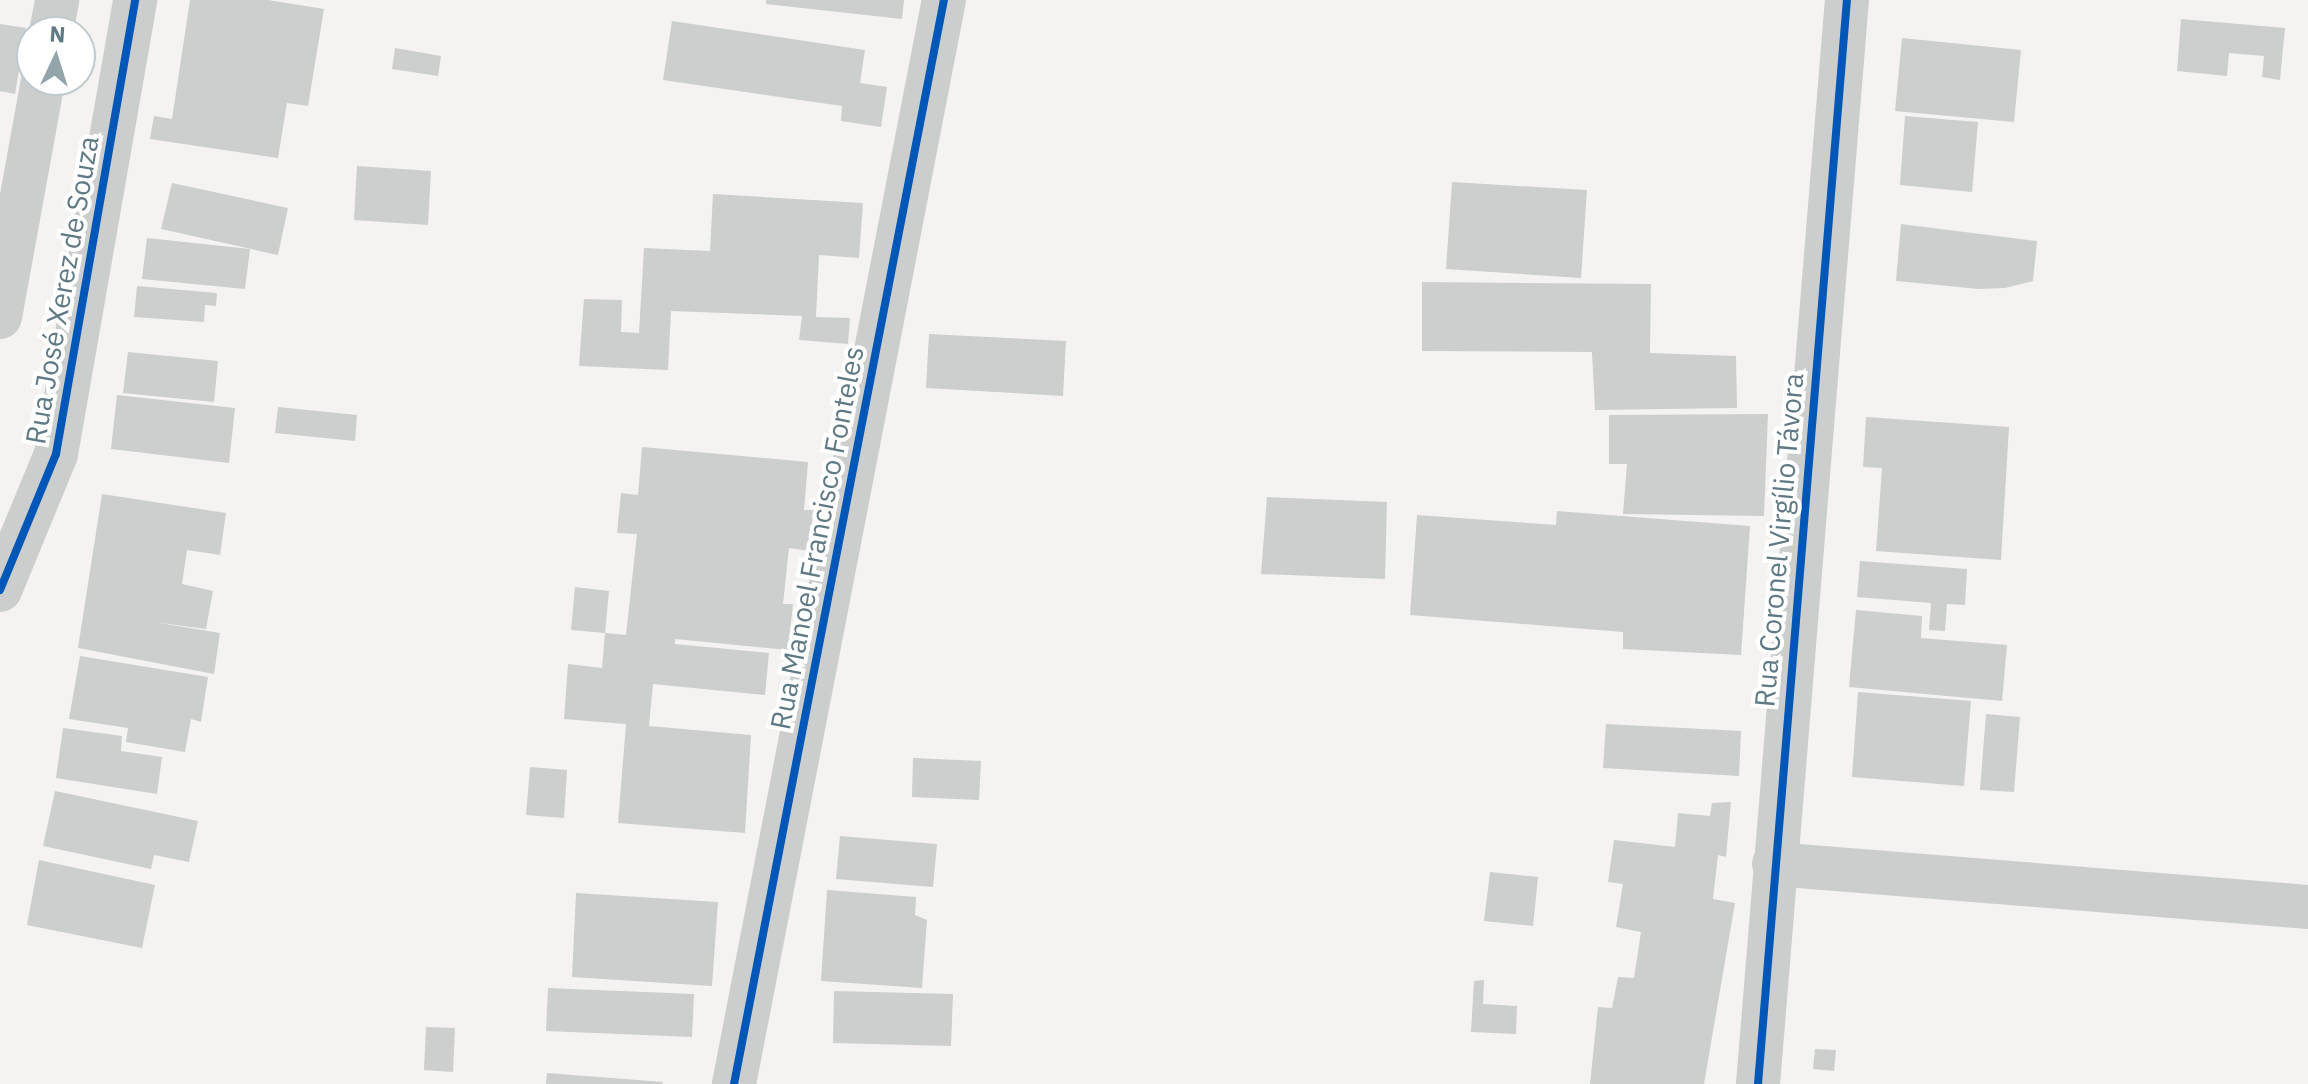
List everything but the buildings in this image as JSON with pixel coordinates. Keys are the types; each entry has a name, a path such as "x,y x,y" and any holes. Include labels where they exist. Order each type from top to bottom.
{"street":[{"name":"Rua José Xerez de Souza","path":"1,577 56,454 135,0"},
{"name":"Rua Manoel Francisco Fonteles","path":"734,1084 944,0"},
{"name":"Rua Coronel Virgílio Távora","path":"1758,1084 1847,0"},
{"name":"Rua José Xerez de Souza","path":"0,317 40,96"},
{"path":"1774,864 2308,907"}],"cycle path":[{"path":"0,590 56,454 135,0"},
{"path":"734,1084 944,0"},
{"path":"1758,1084 1847,0"}]}
